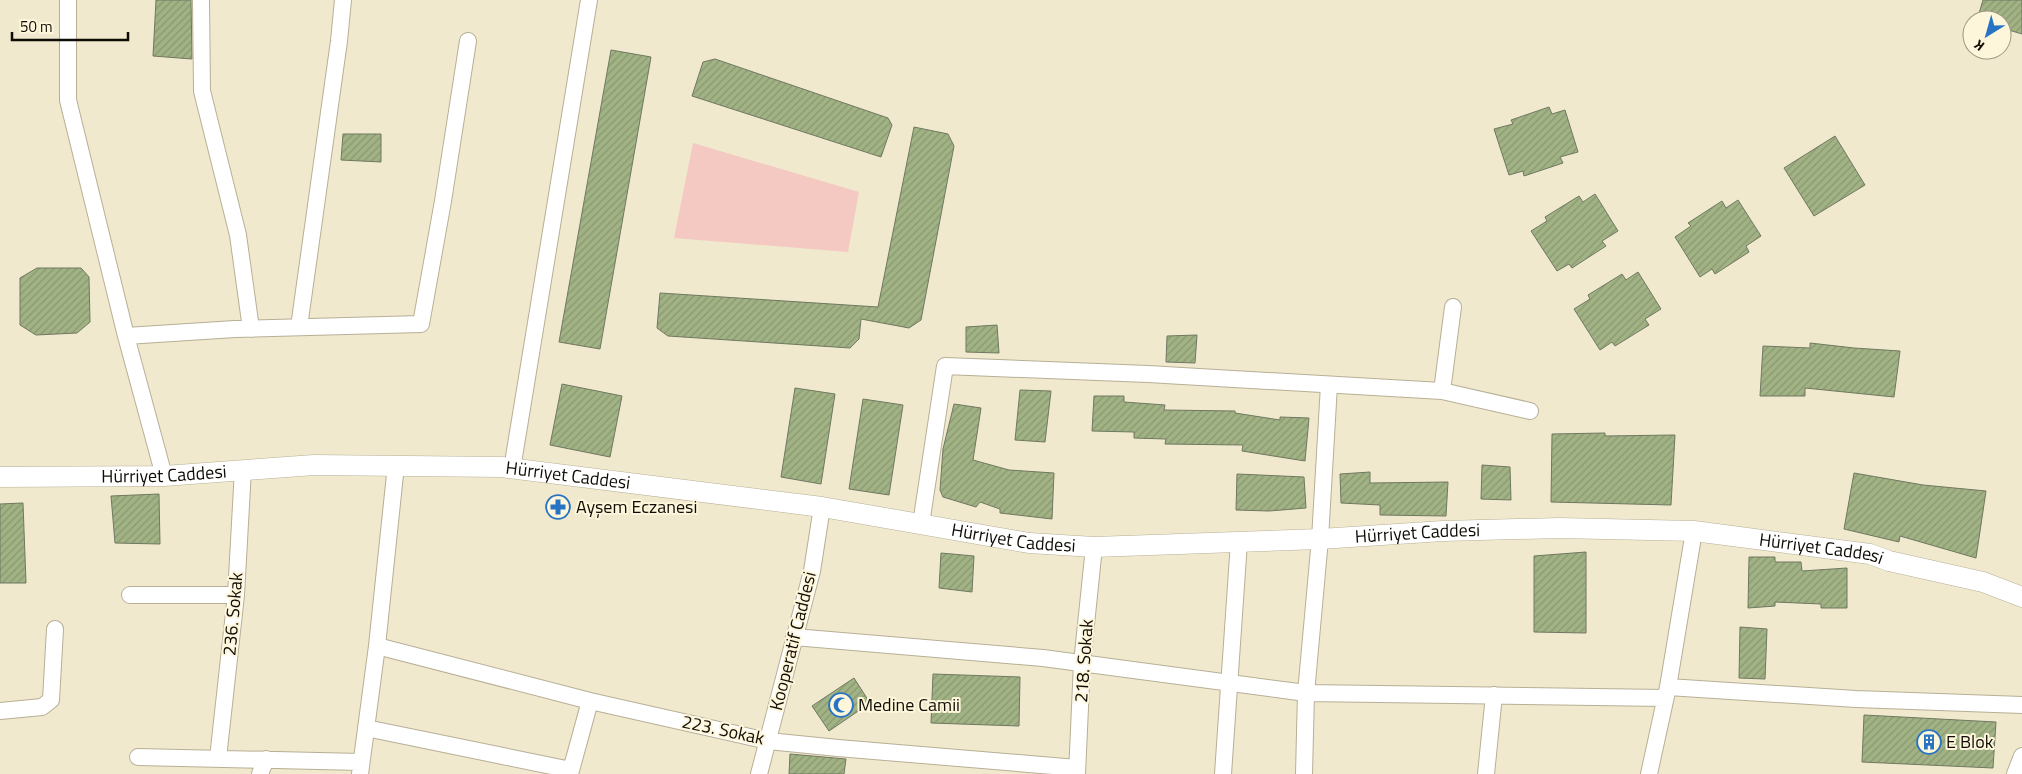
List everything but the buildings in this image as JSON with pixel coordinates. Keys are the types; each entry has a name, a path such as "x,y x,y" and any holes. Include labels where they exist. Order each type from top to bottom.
{"street":[{"path":"68,0 68,100 126,336 164,476"},
{"path":"201,0 202,91 238,235 251,329"},
{"path":"299,327 340,41 343,0"},
{"path":"512,469 589,0"},
{"path":"126,336 299,327 420,324 443,201 468,42"},
{"path":"1442,391 1453,307"},
{"path":"920,524 945,366 1148,374 1442,391 1530,411"},
{"path":"1304,774 1306,693 1320,538 1328,385"},
{"name":"Hürriyet Caddesi","path":"0,477 164,476 314,465 396,465 512,469 822,507 1029,543 1094,547 1239,542 1453,530 1559,528 1694,531 1870,554 1889,561 1984,582 2022,597"},
{"path":"138,756 218,758 263,767 361,768 377,646 396,465"},
{"name":"236. Sokak","path":"218,758 236,595 243,470"},
{"name":"Kooperatif Caddesi","path":"760,774 812,571 822,507"},
{"path":"1649,774 1666,692 1694,531"},
{"path":"1223,774 1239,542"},
{"name":"218. Sokak","path":"1077,771 1082,663 1094,547"},
{"path":"130,595 236,595"},
{"path":"0,712 42,708 51,700 55,629"},
{"path":"794,637 1043,658 1306,693 1494,695 1666,692 2022,705"},
{"name":"223. Sokak","path":"377,646 590,701 768,741 1077,771"},
{"path":"1486,774 1494,695"},
{"path":"366,728 570,772 590,701"},
{"path":"2015,774 2022,756"}],"shaded area":[{"path":"693,143 859,192 848,252 674,238"}],"place":[{"name":"Ayşem Eczanesi","path":"558,507"},
{"name":"Medine Camii","path":"841,705"},
{"name":"E Blok","path":"1929,742"}]}
